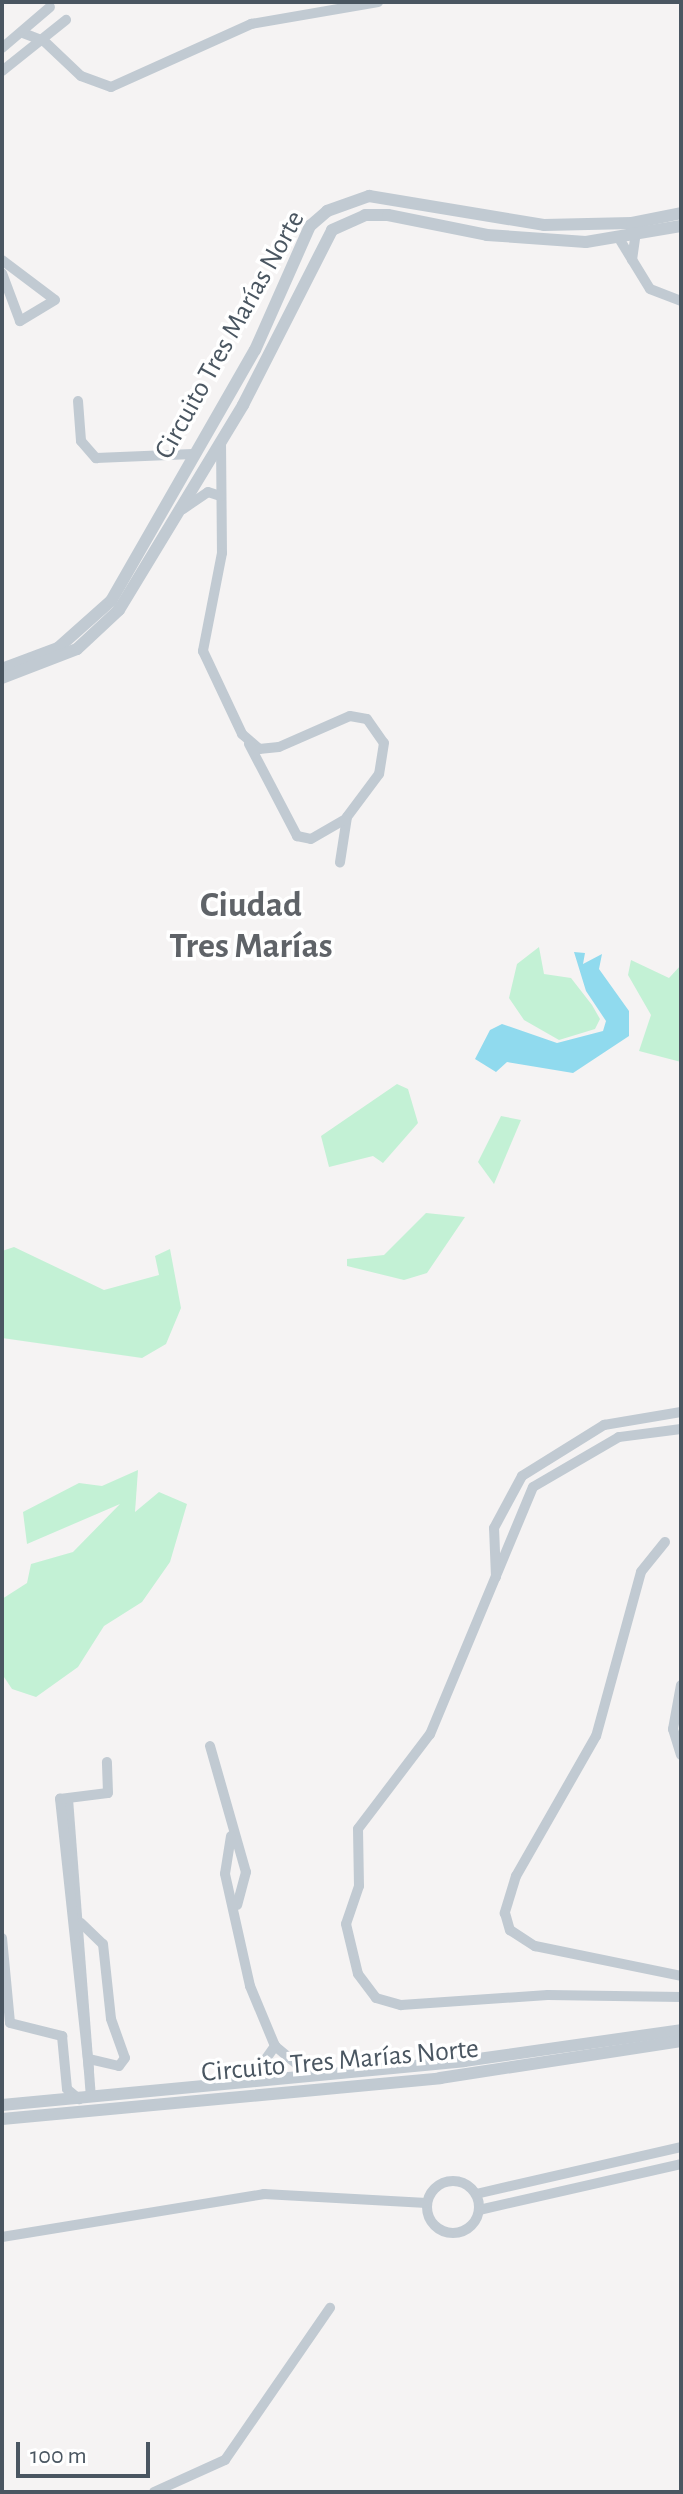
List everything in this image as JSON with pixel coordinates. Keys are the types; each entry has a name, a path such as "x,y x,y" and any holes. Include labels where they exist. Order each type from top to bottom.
{"street":[{"path":"23,33 44,41 81,76 111,87 251,24 378,2"},
{"path":"2,48 50,7"},
{"path":"2,71 44,41 66,20"},
{"name":"Circuito Tres Marías Norte","path":"2,669 29,666 68,641 111,601 255,350 310,226 346,199 424,206 544,225 632,223 681,213"},
{"path":"420,222 424,206"},
{"name":"Circuito Tres Marías Norte","path":"2,678 102,629 221,441 332,230 365,215 537,242 620,240 681,226"},
{"path":"632,260 635,238"},
{"path":"620,240 650,289 681,301"},
{"path":"2,260 55,300 20,321 2,273"},
{"path":"78,401 81,441 96,458 193,454"},
{"path":"221,441 222,553 203,651 249,744 297,836 311,839 347,817 371,790 384,758 384,743 367,719 337,719 279,747 249,744"},
{"path":"176,515 199,495 220,496"},
{"path":"340,862 347,817"},
{"path":"497,1579 494,1528 522,1476 604,1425 681,1412"},
{"path":"681,1429 619,1437 555,1468 520,1511 497,1579 430,1734 358,1829 359,1886 346,1924 347,1953 376,1998 401,2005 548,1995 681,1997"},
{"path":"665,1542 641,1572 596,1736 516,1876 505,1913 520,1941 681,1976"},
{"path":"681,1685 673,1729 681,1755"},
{"path":"210,1746 231,1836 246,1872 237,1905"},
{"path":"67,2089 85,2098 90,2065 68,1799 108,1793 107,1762"},
{"path":"231,1836 225,1874 237,1905 250,1986 275,2046 311,2076"},
{"path":"76,1918 103,1944 111,2019 125,2058 119,2066 90,2065"},
{"path":"2,1938 4,2010 21,2029 62,2036 67,2089"},
{"name":"Circuito Tres Marías Norte","path":"2,2105 311,2076 681,2030"},
{"name":"Circuito Tres Marías Norte","path":"2,2119 440,2078 681,2041"},
{"path":"251,2080 275,2046"},
{"path":"53,2102 67,2089"},
{"path":"2,2237 264,2194 427,2203 447,2182 476,2194 681,2147"},
{"path":"427,2203 430,2219 452,2233 465,2231 479,2210 681,2164"},
{"path":"476,2194 479,2210"},
{"path":"154,2492 225,2460 330,2308"}],"green space":[{"path":"539,947 544,974 571,978 600,1019 595,1029 559,1040 524,1020 509,998 517,964"},
{"path":"631,960 669,978 681,965 681,1062 639,1051 651,1015 628,975"},
{"path":"397,1084 408,1089 418,1123 383,1163 373,1156 329,1167 321,1136"},
{"path":"501,1116 521,1120 494,1184 478,1162"},
{"path":"426,1213 465,1217 427,1273 404,1280 347,1266 347,1259 384,1255"},
{"path":"14,1247 104,1290 159,1275 155,1256 170,1249 181,1308 166,1344 142,1358 2,1338 2,1251"},
{"path":"138,1470 135,1512 159,1492 187,1504 170,1562 142,1602 104,1626 78,1667 36,1697 12,1689 2,1674 2,1599 27,1583 31,1564 73,1552 120,1504 27,1544 23,1512 79,1483 102,1486"}],"water":[{"path":"574,952 585,953 583,964 602,954 599,969 629,1011 629,1036 573,1073 507,1062 496,1072 475,1059 490,1030 502,1024 557,1043 603,1031 606,1021 586,991"}],"district":[{"name":"Ciudad Tres Marías","path":"251,926"}]}
